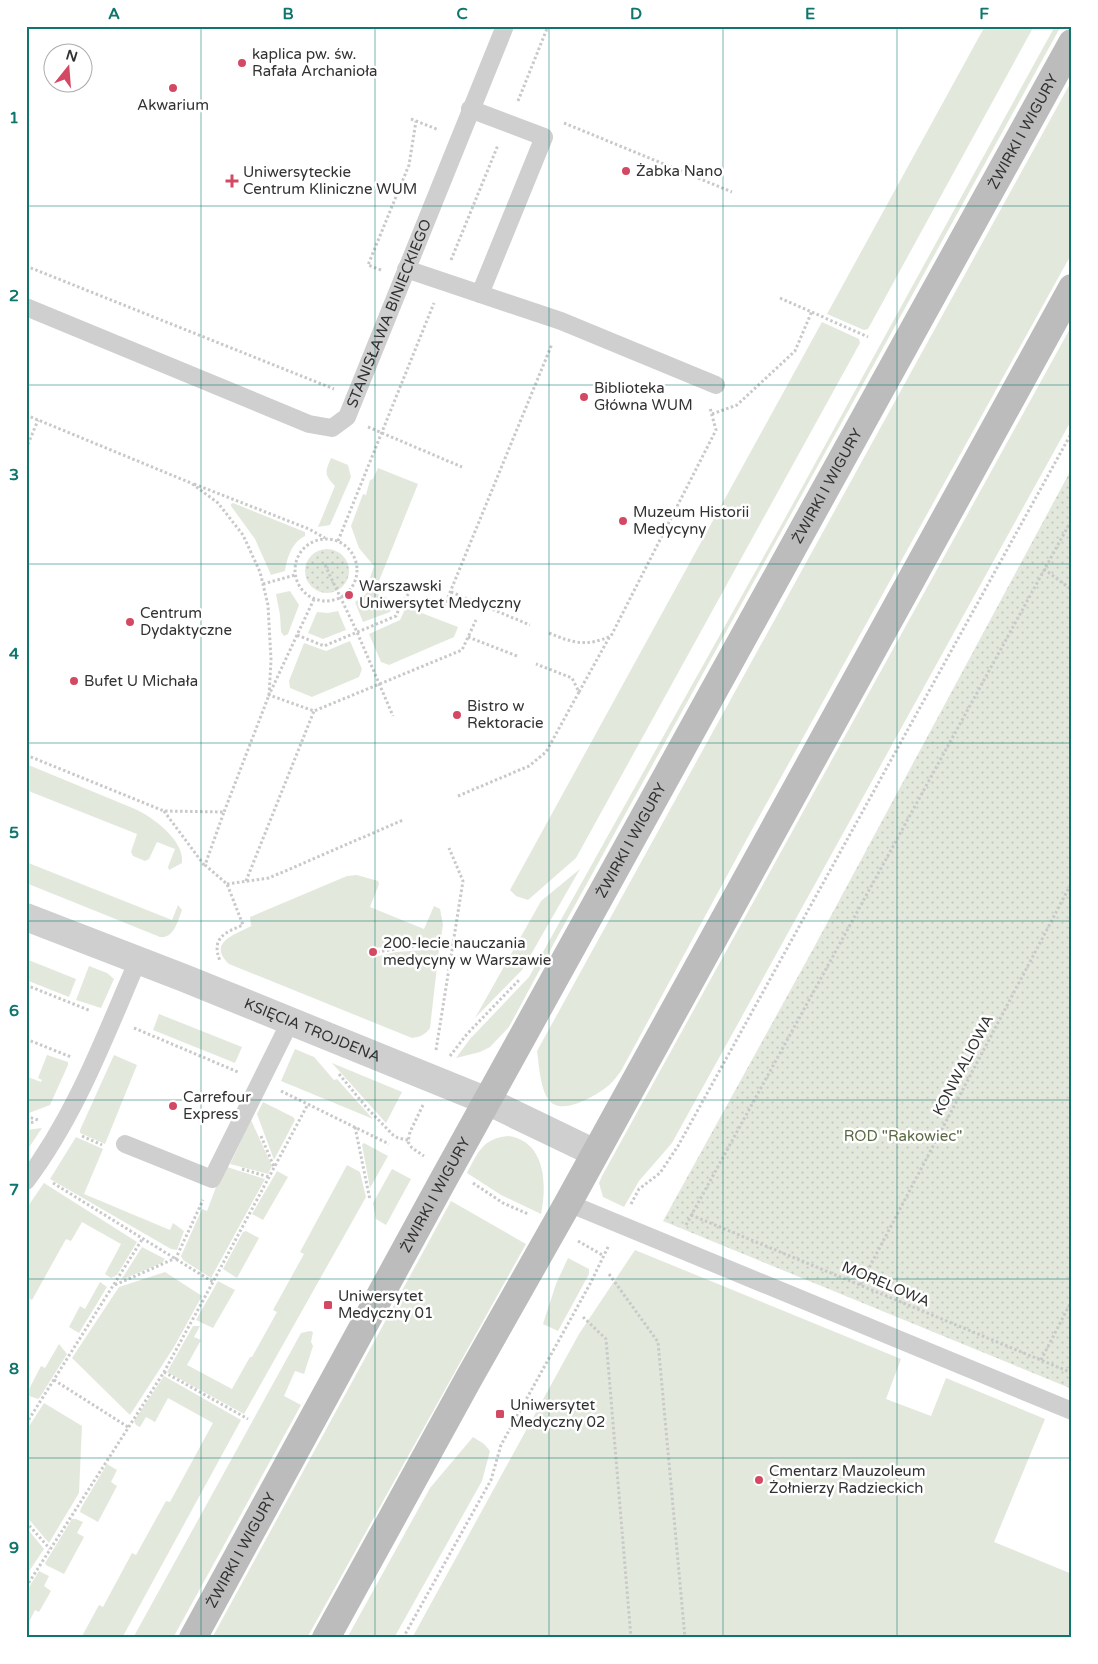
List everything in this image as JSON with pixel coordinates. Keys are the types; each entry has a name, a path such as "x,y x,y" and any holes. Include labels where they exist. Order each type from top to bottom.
{"main road":[{"name":"ŻWIRKI I WIGURY","path":"192,1638 1072,43"},
{"path":"326,1638 1072,288"}],"street":[{"name":"KSIĘCIA TROJDENA","path":"26,917 138,960 487,1102 595,1153"}],"lane":[{"name":"STANISŁAWA BINIECKIEGO","path":"26,307 309,424 332,428 347,417 505,26"},
{"path":"470,109 544,137 480,294"},
{"path":"406,269 561,321 716,385"},
{"path":"26,1181 45,1156 80,1093 138,960"},
{"path":"125,1144 212,1178 290,1022"},
{"path":"568,1203 1072,1411"}],"path":[{"path":"517,104 548,26"},
{"path":"411,119 442,132"},
{"path":"386,272 368,265 408,165 416,121"},
{"path":"338,541 507,122"},
{"path":"562,123 732,192"},
{"path":"26,266 338,391"},
{"path":"780,298 868,337"},
{"path":"712,414 737,405 795,351 812,312"},
{"path":"444,607 561,321"},
{"path":"458,796 529,766 546,752 610,636 716,430 710,406"},
{"path":"26,415 191,483 308,528 325,538 338,541 353,552 358,569 354,587 340,599 327,602 314,599 302,590 295,575 298,558 308,544 325,538"},
{"path":"26,449 38,420"},
{"path":"362,424 462,467"},
{"path":"628,1209 639,1189 660,1173 678,1146 1072,432"},
{"path":"191,483 218,503 243,535 260,572 268,605 271,660 269,695"},
{"path":"685,1230 691,1215 1072,520"},
{"path":"325,565 357,632 393,716"},
{"path":"1044,569 1072,590"},
{"path":"263,584 295,575"},
{"path":"451,592 530,625"},
{"path":"297,635 324,646 396,616 401,604 409,593"},
{"path":"205,865 269,695 314,599"},
{"path":"269,695 314,711 462,650 476,620"},
{"path":"549,633 568,641 580,643 592,642 610,636"},
{"path":"468,637 517,656"},
{"path":"536,664 572,678 579,692"},
{"path":"246,881 314,711"},
{"path":"26,755 164,810 224,812"},
{"path":"164,810 205,865 227,884 243,924 227,932 219,939 216,951 222,967"},
{"path":"227,884 269,878 403,820"},
{"path":"435,1052 463,881 449,848"},
{"name":"KONWALIOWA","path":"860,1285 1072,882"},
{"path":"377,952 440,942 452,944"},
{"path":"26,985 261,1082 389,1144"},
{"path":"26,1039 73,1058"},
{"path":"336,1070 367,1108 393,1135 408,1140"},
{"path":"26,1587 164,1372 308,1104"},
{"path":"408,1140 422,1108"},
{"path":"26,1123 40,1121"},
{"path":"355,1127 370,1200"},
{"path":"408,1140 412,1148 424,1156"},
{"path":"45,1178 213,1282"},
{"path":"114,1286 176,1258 212,1178"},
{"path":"470,1182 502,1203 532,1216"},
{"name":"MORELOWA","path":"691,1215 1072,1373"},
{"path":"26,1424 143,1238"},
{"path":"574,1239 604,1256"},
{"path":"403,1638 491,1480 500,1446 590,1284 610,1244"},
{"path":"609,1274 658,1342 685,1638"},
{"path":"1041,1360 1072,1300"},
{"path":"583,1317 606,1339 631,1638"},
{"path":"164,1372 248,1420"},
{"path":"54,1380 128,1427"},
{"path":"26,1522 50,1549"}],"green space":[{"path":"985,26 1034,26 868,329 864,330 827,314"},
{"path":"1055,26 1061,26 509,1027 490,1047 480,1052 456,1058 470,1039 529,977 783,522"},
{"path":"1072,80 1072,253 754,826 621,1071 608,1086 588,1099 570,1105 555,1105 549,1100 544,1090 537,1051"},
{"path":"822,322 859,339 860,343 576,858 528,900 516,896 510,890"},
{"path":"1072,325 1072,419 672,1143 639,1181 624,1207 603,1197 599,1183 602,1176"},
{"path":"331,458 348,465 351,477 330,525 318,527 335,486 327,476"},
{"path":"378,468 418,484 379,581 370,578 374,566 359,548 351,526 363,494 366,495 370,480 373,479"},
{"name":"ROD \"Rakowiec\"","path":"1072,468 1072,1389 663,1221 812,951"},
{"path":"233,503 305,532 305,536 297,542 291,551 285,571 271,575 255,539 231,506"},
{"path":"323,549 331,549 343,555 349,571 343,587 331,593 323,593 311,587 305,575 305,567 311,555"},
{"path":"369,589 395,601 390,612 363,622 355,602 365,595"},
{"path":"290,591 299,605 288,634 284,636 281,632 276,594"},
{"path":"406,607 458,627 454,637 389,665 381,662 369,634 400,620"},
{"path":"338,611 346,630 323,639 308,633 317,612 328,613"},
{"path":"350,641 362,669 359,677 312,697 290,688 289,681 304,643 326,651"},
{"path":"26,764 135,809 150,818 173,838 182,855 182,863 169,870 168,867 175,849 157,842 149,859 145,861 133,856 131,852 137,834 26,790"},
{"path":"26,862 172,920 178,905 182,910 172,932 165,937 160,937 26,883"},
{"path":"580,869 522,970 475,1018 541,901"},
{"path":"357,875 378,881 379,884 370,907 424,929 434,906 440,909 443,925 441,937 392,947 370,948 374,957 396,952 439,949 430,1028 420,1036 412,1038 229,964 223,957 221,950 225,940 251,926 250,917 347,876"},
{"path":"26,959 76,979 69,997 26,980"},
{"path":"89,966 107,973 114,979 101,1008 76,1000"},
{"path":"159,1014 242,1047 235,1063 153,1030"},
{"path":"295,1049 314,1057 373,1119 281,1081"},
{"path":"47,1055 68,1062 68,1065 50,1105 29,1113 26,1112 26,1082 28,1077 41,1082 42,1080 38,1078"},
{"path":"114,1055 137,1065 105,1144 80,1133 80,1130"},
{"path":"332,1063 402,1092 386,1123"},
{"path":"263,1102 293,1117 295,1120 274,1160 257,1114"},
{"path":"251,1120 272,1166 268,1174 230,1164"},
{"path":"42,1128 26,1152 26,1130"},
{"path":"509,1136 521,1140 537,1156 541,1166 544,1190 541,1214 501,1195 467,1173 482,1147 500,1137"},
{"path":"76,1137 103,1149 84,1194 170,1230 173,1223 184,1231 177,1250 171,1249 50,1179"},
{"path":"364,1143 388,1156 370,1188 362,1145"},
{"path":"347,1165 360,1172 366,1197 244,1414 167,1372 193,1326 200,1326 194,1337 201,1340 187,1365 232,1389 277,1312 273,1310 304,1254 300,1252"},
{"path":"224,1166 265,1179 211,1278 183,1260 181,1256 202,1209 207,1211"},
{"path":"392,1169 411,1179 386,1225 376,1219 373,1203"},
{"path":"277,1171 288,1177 263,1220 252,1214"},
{"path":"44,1183 137,1242 117,1275 111,1278 105,1274 121,1244 82,1222 71,1241 66,1239 32,1300 28,1298 26,1301 26,1209"},
{"path":"451,1201 526,1244 307,1638 212,1638"},
{"path":"246,1231 259,1238 237,1278 223,1269 243,1232"},
{"path":"142,1247 165,1259 162,1263 121,1280"},
{"name":"Cmentarz Mauzoleum Żołnierzy Radzieckich","path":"635,1250 901,1359 886,1399 931,1416 946,1378 1045,1419 994,1542 1072,1574 1072,1638 412,1638 579,1334"},
{"path":"568,1258 589,1269 589,1274 558,1331 543,1324 556,1284"},
{"path":"165,1272 202,1296 174,1347 130,1415 72,1358 119,1287"},
{"path":"218,1281 235,1290 213,1328 196,1320"},
{"path":"100,1282 107,1287 79,1333 69,1327 80,1306 85,1309"},
{"path":"313,1332 311,1342 313,1346 304,1374 295,1371 284,1396 301,1405 173,1638 133,1638 301,1333"},
{"path":"59,1344 67,1354 40,1397 38,1399 26,1395 41,1366 45,1368"},
{"path":"164,1376 241,1420 122,1638 81,1638 99,1605 103,1607 132,1553 136,1555 166,1501 170,1502 213,1423 168,1398 155,1422 146,1417 140,1427 136,1425 134,1421"},
{"path":"44,1403 82,1426 79,1493 49,1543 26,1516 26,1431"},
{"path":"473,1437 484,1444 490,1451 482,1481 394,1638 347,1638 430,1488"},
{"path":"107,1464 117,1470 111,1482 117,1486 98,1522 80,1512"},
{"path":"72,1519 83,1522 77,1533 84,1537 64,1574 45,1563"},
{"path":"26,1527 44,1549 26,1576"},
{"path":"39,1571 49,1576 44,1586 51,1591 39,1612 35,1610 27,1626 26,1592"}],"place":[{"name":"kaplica pw. św. Rafała Archanioła","path":"242,63"},
{"name":"Akwarium","path":"173,88"},
{"name":"Żabka Nano","path":"626,171"},
{"name":"Uniwersyteckie Centrum Kliniczne WUM","path":"232,181"},
{"name":"Biblioteka Główna WUM","path":"584,397"},
{"name":"Muzeum Historii Medycyny","path":"623,521"},
{"name":"Warszawski Uniwersytet Medyczny","path":"349,595"},
{"name":"Centrum Dydaktyczne","path":"130,622"},
{"name":"Bufet U Michała","path":"74,681"},
{"name":"Bistro w Rektoracie","path":"457,715"},
{"name":"200-lecie nauczania medycyny w Warszawie","path":"373,952"},
{"name":"Carrefour Express","path":"173,1106"},
{"name":"Uniwersytet Medyczny 01","path":"328,1305"},
{"name":"Uniwersytet Medyczny 02","path":"500,1414"},
{"name":"Cmentarz Mauzoleum Żołnierzy Radzieckich","path":"759,1480"}]}
